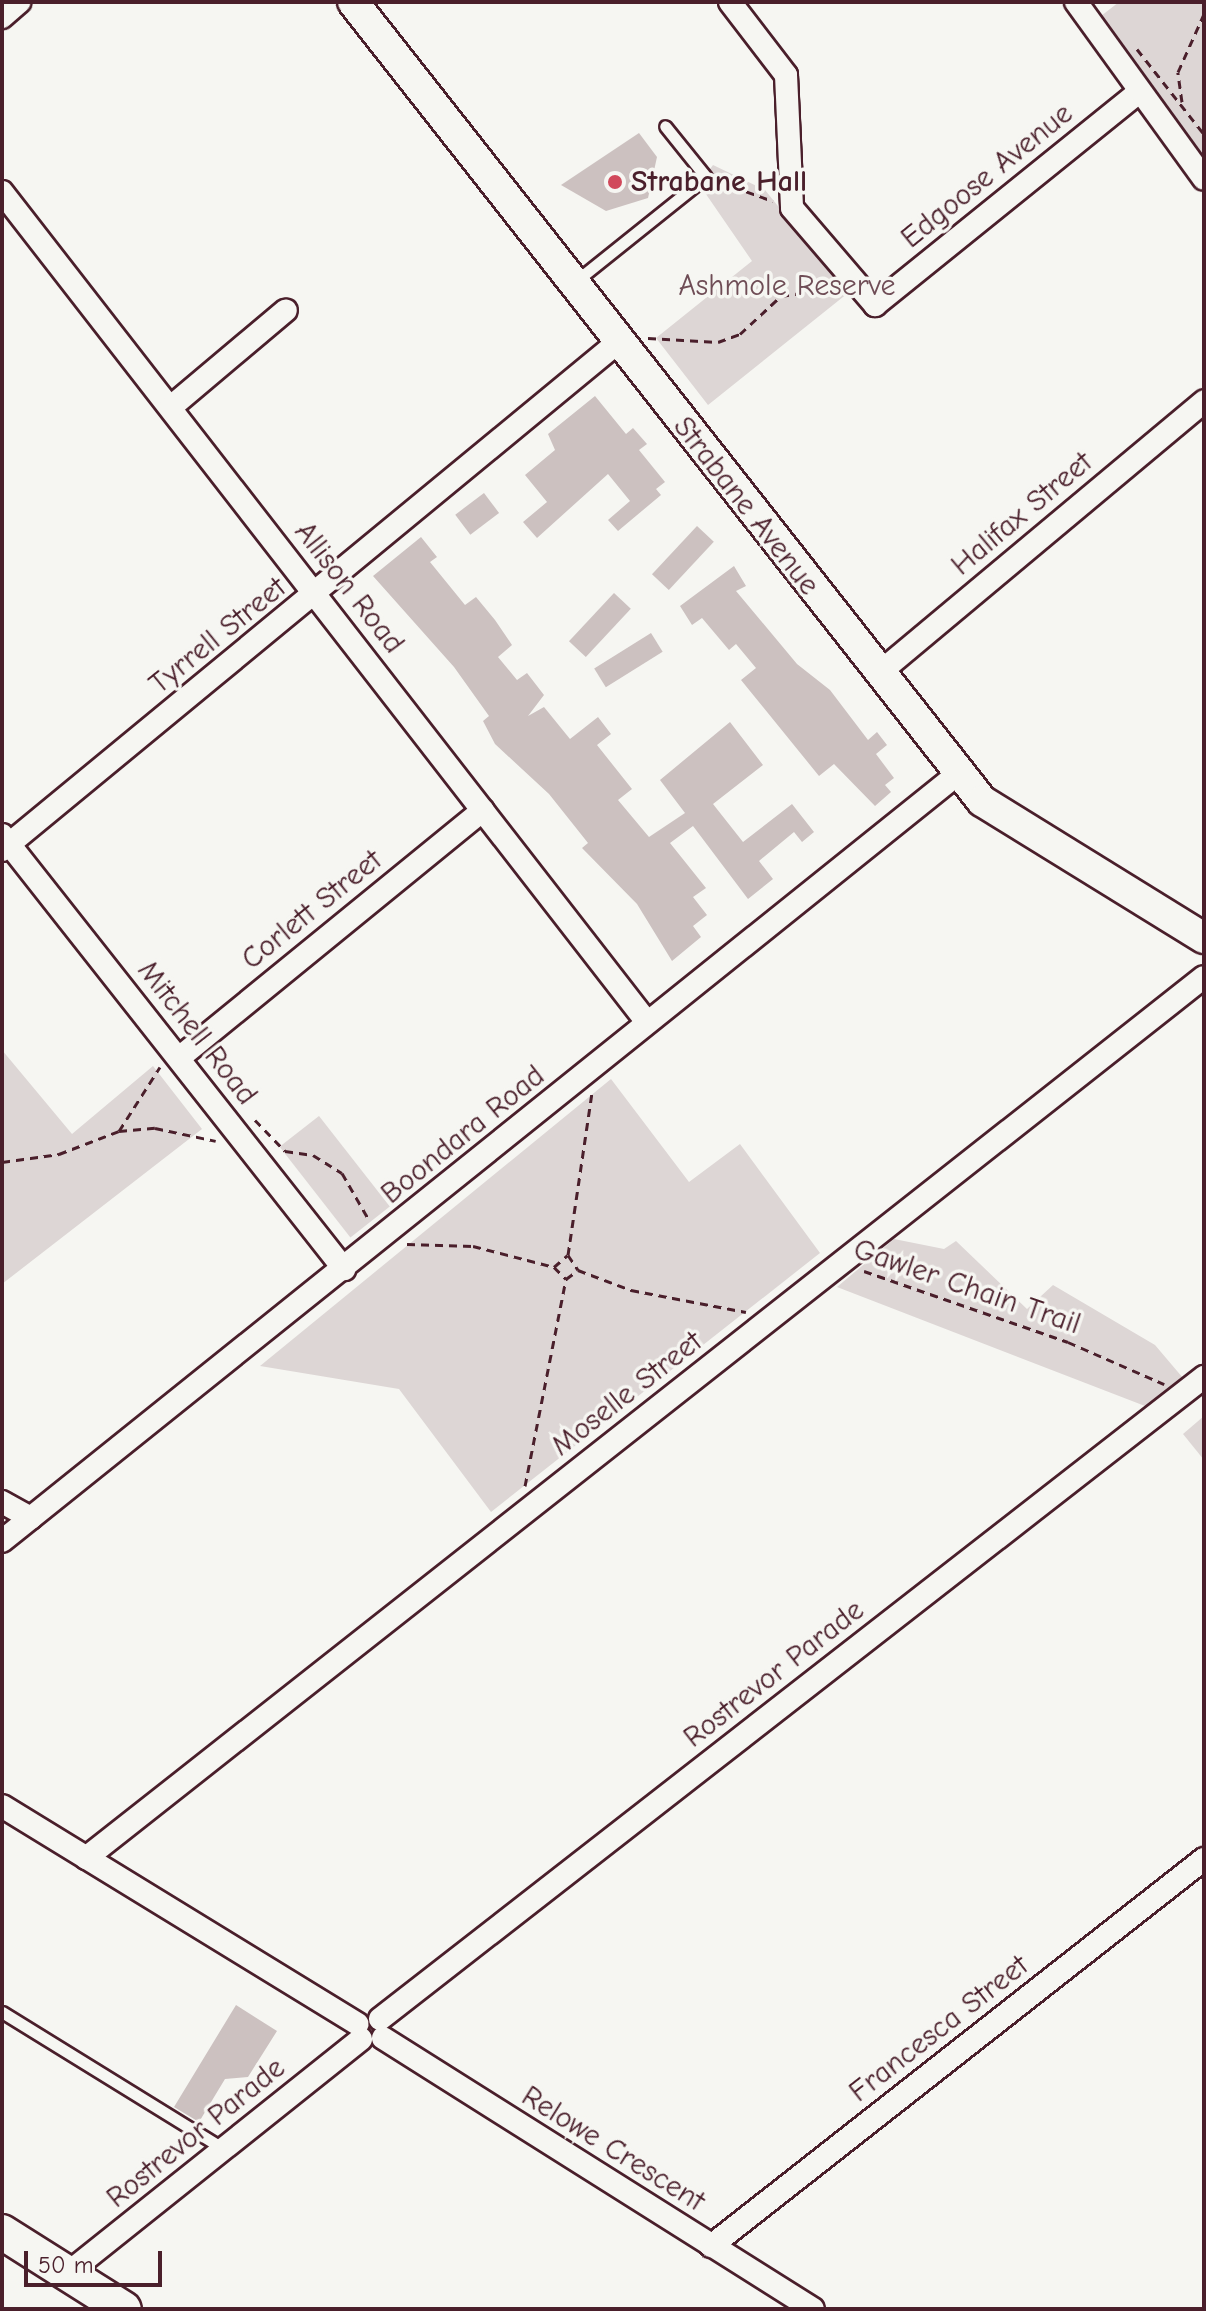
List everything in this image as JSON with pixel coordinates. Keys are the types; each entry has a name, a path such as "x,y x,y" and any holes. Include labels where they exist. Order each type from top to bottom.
{"main road":[{"path":"2,2232 124,2309"}],"street":[{"path":"2,17 19,2"},
{"name":"Strabane Avenue","path":"353,2 622,350 982,801 1204,938"},
{"path":"730,2 786,75 792,208 852,278"},
{"path":"1076,2 1138,93 1204,179"},
{"name":"Edgoose Avenue","path":"852,278 875,305 1138,93"},
{"name":"Allison Road","path":"2,192 647,1022"},
{"path":"171,407 286,310"},
{"name":"Tyrrell Street","path":"4,843 622,350"},
{"name":"Halifax Street","path":"878,674 1204,401"},
{"name":"Boondara Road","path":"2,1541 959,773"},
{"name":"Corlett Street","path":"175,1052 483,810"},
{"name":"Mitchell Road","path":"4,843 175,1052 344,1269"},
{"name":"Moselle Street","path":"86,1858 1204,977"},
{"name":"Rostrevor Parade","path":"68,2273 371,2030 1204,1377"},
{"path":"2,1502 31,1518"},
{"name":"Relowe Crescent","path":"2,1806 371,2030 813,2309"},
{"name":"Francesca Street","path":"711,2246 1204,1859"}],"lane":[{"path":"573,284 706,177 665,126"},
{"path":"2,2012 224,2149"}],"path":[{"path":"1182,106 1178,72 1204,14"},
{"path":"1127,37 1204,134"},
{"path":"706,177 792,208"},
{"path":"622,350 650,336 686,345 729,338 781,296 837,288 852,278"},
{"path":"119,1131 142,1104 175,1052"},
{"path":"554,1267 568,1255 594,1102 589,1072"},
{"path":"2,1162 59,1154 119,1131 207,1133 214,1142 259,1118 285,1151 299,1150 342,1173 383,1238 473,1246 554,1267 566,1279"},
{"path":"568,1255 578,1270 658,1297 752,1313"},
{"name":"Gawler Chain Trail","path":"841,1265 1068,1342 1185,1391"},
{"path":"529,1508 525,1487 566,1279 578,1270"}],"green space":[{"path":"1119,2 1204,2 1204,176 1092,23"},
{"name":"Ashmole Reserve","path":"713,165 765,190 848,293 708,405 656,338 752,261 699,184"},
{"path":"2,1050 72,1134 153,1066 202,1129 2,1284"},
{"path":"611,1079 689,1182 740,1144 820,1253 491,1512 399,1389 260,1366"},
{"path":"319,1116 390,1207 350,1237 280,1147"},
{"path":"894,1239 944,1249 956,1241 1027,1309 1053,1285 1155,1345 1183,1378 1145,1406 837,1287"},
{"path":"1204,1416 1204,1460 1183,1434"}],"building":[{"path":"639,133 657,157 648,198 606,211 561,185"},
{"path":"595,396 626,434 633,428 647,444 639,450 665,482 656,489 661,495 618,531 608,520 630,501 608,474 537,538 523,522 547,502 525,475 555,450 548,434"},
{"path":"484,493 499,513 470,535 455,515"},
{"path":"697,526 714,542 669,590 652,574"},
{"path":"421,537 437,557 430,562 465,605 476,597 512,645 498,657 517,680 527,673 544,695 528,716 544,707 570,739 598,717 611,734 597,745 632,789 618,800 649,837 685,813 660,780 730,722 763,765 713,804 743,842 792,804 814,832 802,842 794,832 759,861 773,879 748,899 693,826 670,843 706,888 693,897 707,915 693,926 701,937 672,961 637,904 582,848 588,843 549,794 495,744 483,721 489,716 454,667 373,576"},
{"path":"734,566 746,586 736,591 797,664 830,690 868,740 877,732 887,745 876,754 894,778 885,785 891,792 875,806 834,764 819,776 741,680 756,668 736,644 729,650 702,618 692,625 680,606"},
{"path":"614,593 631,609 586,657 569,641"},
{"path":"651,633 663,652 606,687 594,669"},
{"path":"236,2005 277,2031 248,2077 225,2079 199,2122 174,2107"}],"place":[{"name":"Strabane Hall","path":"615,182"}]}
